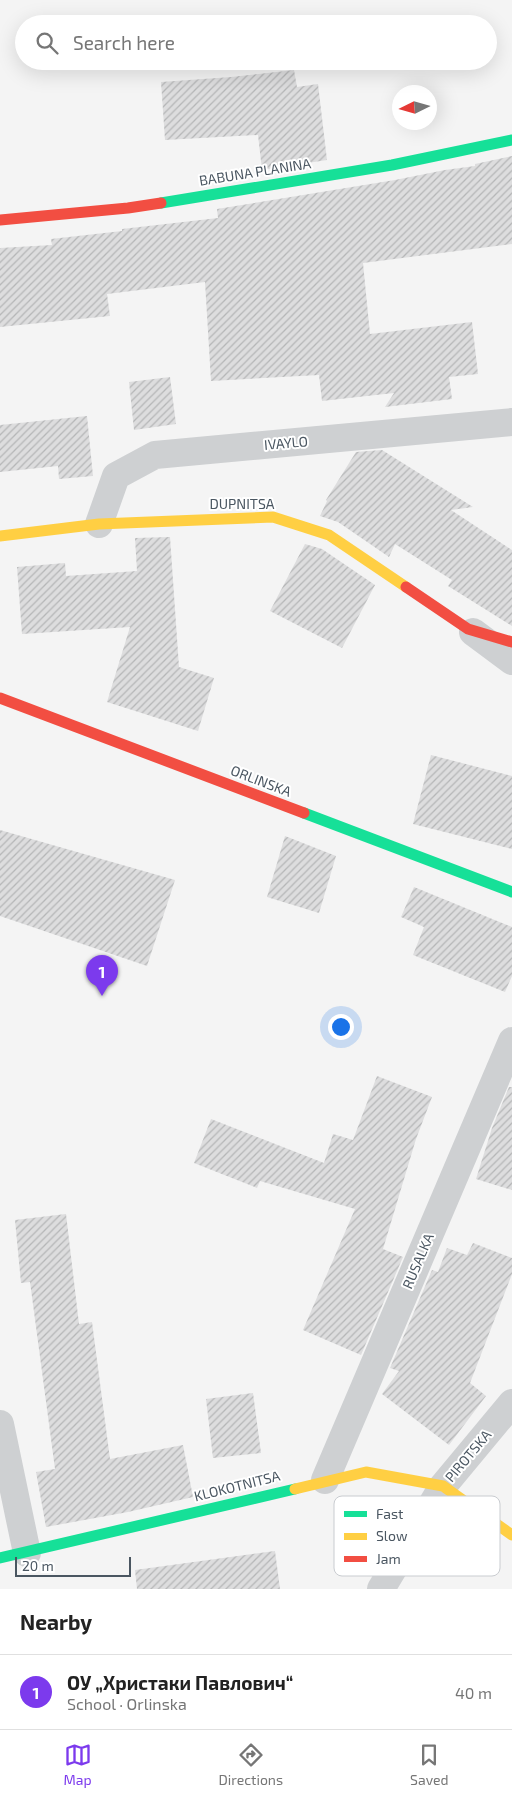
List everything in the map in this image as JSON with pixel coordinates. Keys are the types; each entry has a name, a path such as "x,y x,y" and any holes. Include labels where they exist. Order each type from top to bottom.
{"street":[{"name":"BABUNA PLANINA","path":"0,220 128,208 392,165 512,140"},
{"name":"IVAYLO","path":"99,524 116,476 155,455 512,422"},
{"name":"DUPNITSA","path":"0,536 99,524 273,516 329,535 468,629 512,642"},
{"path":"468,629 512,660"},
{"name":"ORLINSKA","path":"0,698 512,892"},
{"name":"RUSALKA","path":"325,1480 512,1041"},
{"name":"PIROTSKA","path":"438,1496 512,1403"},
{"path":"0,1424 27,1553"},
{"name":"KLOKOTNITSA","path":"0,1558 325,1480 366,1472 444,1486 458,1496"},
{"name":"KLOKOTNITSA","path":"500,1526 512,1535"},
{"name":"PIROTSKA","path":"381,1589 389,1576"}],"building":[{"path":"294,70 297,87 318,84 327,160 262,170 258,135 165,140 161,82"},
{"path":"512,156 512,244 363,263 370,334 472,322 478,374 449,377 452,399 385,407 394,393 322,401 319,375 211,381 205,282 107,294 110,316 0,327 0,248 52,245 51,239 218,218 217,209 475,166 475,164"},
{"path":"170,377 176,424 134,430 129,382"},
{"path":"87,416 93,476 59,479 58,466 0,472 0,425"},
{"path":"382,450 473,507 451,510 512,550 512,626 448,586 452,580 395,544 389,557 338,522 320,516 326,500 356,452"},
{"path":"170,537 179,667 214,678 198,731 107,702 130,627 22,634 17,567 65,563 66,576 137,571 135,538"},
{"path":"305,544 322,549 375,585 342,648 270,611"},
{"path":"431,755 512,776 512,849 413,824"},
{"path":"0,830 175,880 147,966 0,916"},
{"path":"285,836 336,856 319,913 267,897"},
{"path":"414,887 512,927 512,976 505,992 413,955 424,927 401,917"},
{"path":"377,1076 432,1097 416,1139 383,1249 403,1257 361,1355 303,1330 355,1209 260,1181 257,1188 194,1163 211,1119 324,1163 333,1134 353,1140"},
{"path":"509,1087 512,1087 512,1190 476,1179 492,1128"},
{"path":"66,1214 79,1324 92,1322 110,1459 183,1445 193,1497 128,1512 46,1527 36,1472 55,1469 30,1282 21,1283 15,1220"},
{"path":"473,1243 512,1258 512,1274 470,1383 486,1396 449,1445 382,1394 399,1371 390,1368 432,1270 438,1272 447,1248 467,1255"},
{"path":"253,1393 261,1453 213,1458 206,1399"},
{"path":"275,1551 280,1589 137,1589 135,1570"}],"traffic: fast":[{"path":"161,203 392,165 512,140"},
{"path":"304,813 512,892"},
{"path":"0,1558 295,1489"}],"traffic: slow":[{"path":"0,536 99,524 273,517 329,535 406,587"},
{"path":"295,1489 366,1472 443,1486 457,1496"},
{"path":"500,1526 512,1535"}],"traffic: jam":[{"path":"0,220 128,208 161,203"},
{"path":"406,587 468,629 512,642"},
{"path":"0,698 304,813"}],"place":[{"name":"ОУ „Христаки Павлович“","path":"102,996"}]}
